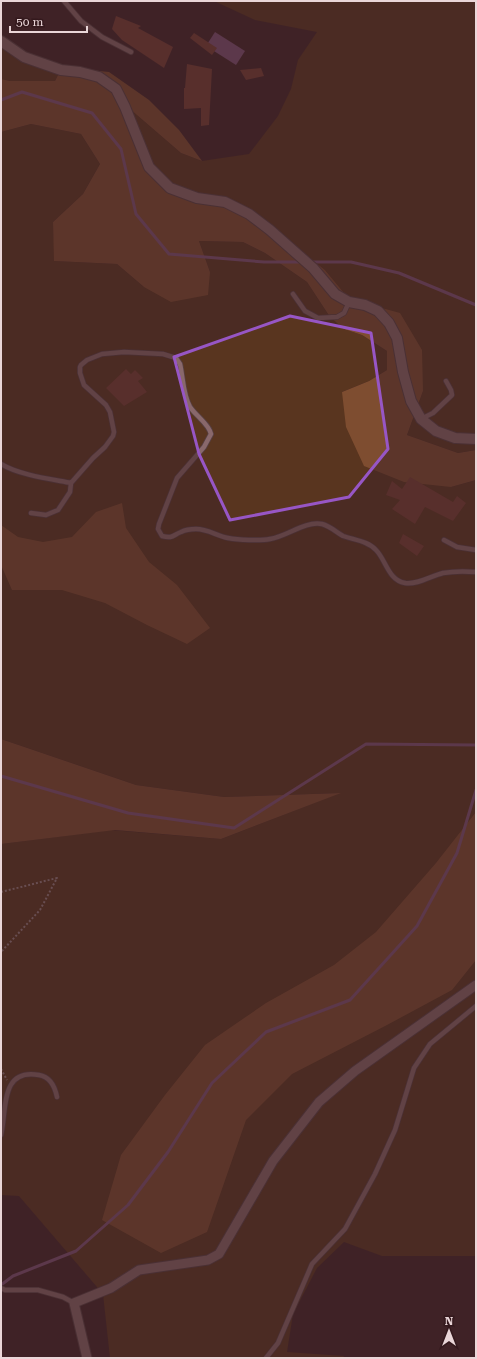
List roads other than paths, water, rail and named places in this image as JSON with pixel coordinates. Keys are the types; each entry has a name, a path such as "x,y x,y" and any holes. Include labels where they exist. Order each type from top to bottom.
{"street":[{"path":"1,41 24,57 61,70 99,76 116,89 125,107 149,167 170,188 197,198 225,202 249,214 270,230 313,268 335,294 349,302 365,305 378,311 389,323 396,338 411,400 421,419 436,431 455,438 476,439"},
{"path":"87,1358 74,1303 111,1288 139,1270 208,1260 219,1254 273,1161 319,1102 355,1071 476,985"}],"lane":[{"path":"65,1 81,21 102,38 131,52"},
{"path":"293,294 305,311 318,318 337,317 344,313 349,302"},
{"path":"31,513 46,515 58,510 70,492 71,483 105,447 113,436 114,432 110,412 106,405 84,385 80,373 81,365 87,360 102,354 124,352 163,354 179,360 186,397 190,406 211,434 204,446 177,478 159,524 158,528 162,536 168,538 176,536 182,531 197,529 210,531 227,538 269,540 312,524 322,524 347,537 372,546 377,550 389,572 396,579 406,583 456,571 476,572"},
{"path":"421,419 433,414 452,395 446,381"},
{"path":"1,464 38,476 71,483"},
{"path":"444,540 457,547 476,550"},
{"path":"266,1358 278,1343 312,1264 345,1229 375,1174 395,1130 414,1068 430,1044 476,1006"},
{"path":"1,1135 9,1086 21,1075 42,1075 48,1078 55,1089 57,1098"},
{"path":"1,1288 5,1290 38,1290 63,1297 74,1303"}],"waterway":[{"path":"1,100 22,92 92,113 121,149 136,214 169,254 264,262 302,262"},
{"path":"310,262 351,262 399,273 476,305"},
{"path":"1,776 128,813 234,828 366,744 476,745"},
{"path":"1,1285 13,1276 76,1251 128,1205 168,1152 212,1083 266,1032 350,1000 417,926 457,853 476,790"}]}
